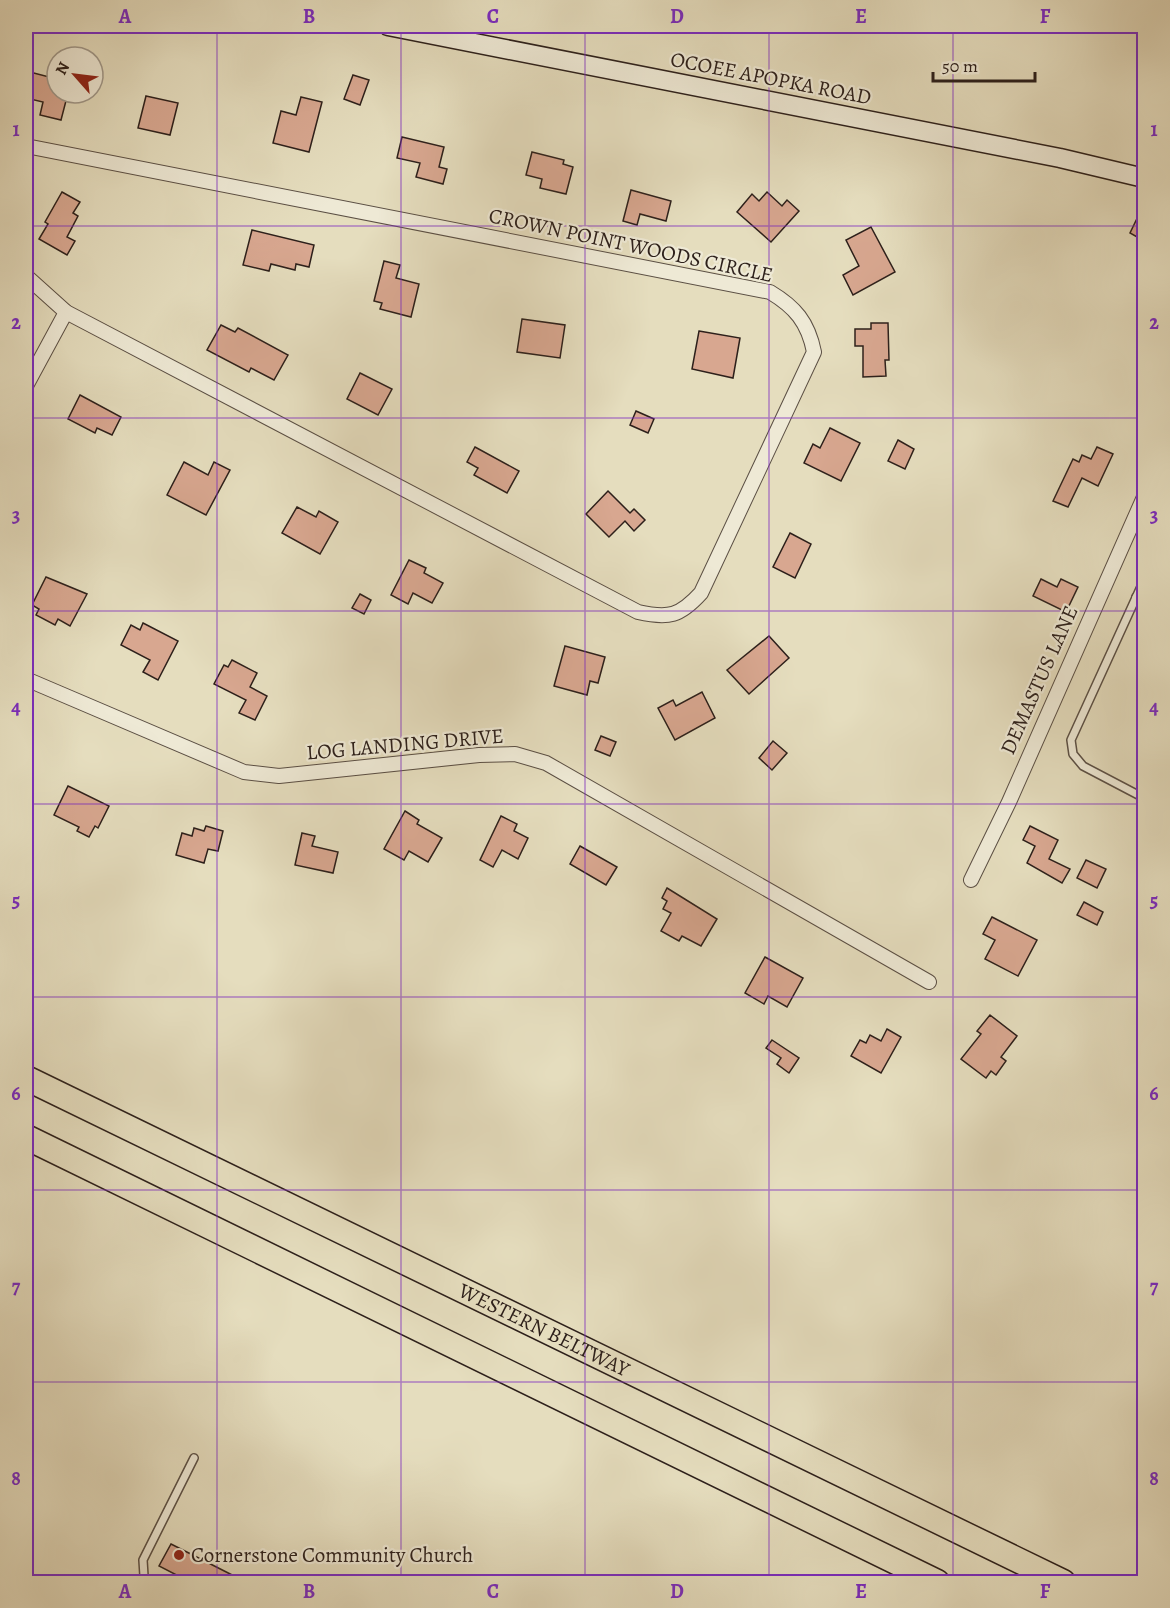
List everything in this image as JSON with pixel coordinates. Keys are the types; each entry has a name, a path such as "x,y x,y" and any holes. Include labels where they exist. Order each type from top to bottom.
{"highway":[{"name":"WESTERN BELTWAY","path":"26,1078 1063,1582"},
{"path":"26,1137 937,1582"}],"main road":[{"name":"OCOEE APOPKA ROAD","path":"388,26 1049,156 1144,178"}],"street":[{"name":"CROWN POINT WOODS CIRCLE","path":"26,146 770,292 792,305 810,330 814,352 701,593 687,609 663,617 638,612 66,312 26,276"},
{"path":"26,386 66,312"},
{"name":"DEMASTUS LANE","path":"971,880 1009,802 1144,497"},
{"name":"LOG LANDING DRIVE","path":"26,679 244,772 279,776 479,755 515,754 546,763 929,982"}],"lane":[{"path":"1144,580 1071,740 1073,754 1083,766 1144,798"},
{"path":"1137,597 1144,602"},
{"path":"149,1582 144,1576 143,1560 194,1458"}],"building":[{"path":"26,71 45,76 45,105 65,105 61,120 40,115 43,102 26,98"},
{"path":"353,75 369,80 360,105 344,99"},
{"path":"146,96 178,103 170,135 138,128"},
{"path":"301,97 322,102 309,152 273,143 281,111 296,115"},
{"path":"402,137 444,147 439,167 447,169 443,184 416,177 420,163 397,158"},
{"path":"532,152 564,160 563,164 573,167 566,194 540,188 542,179 526,175"},
{"path":"631,190 671,201 666,221 640,214 637,225 623,221"},
{"path":"62,192 80,202 73,213 78,216 67,237 75,241 67,255 39,239 48,224 45,222"},
{"path":"767,192 782,206 787,200 799,211 771,242 737,212 752,194 759,201"},
{"path":"1144,204 1144,241 1130,233"},
{"path":"871,227 895,272 853,295 843,275 859,266 846,240"},
{"path":"252,230 314,245 309,267 296,264 295,270 271,264 269,271 243,265"},
{"path":"384,261 400,265 396,278 419,284 411,317 380,309 382,303 374,301"},
{"path":"522,319 565,325 560,358 517,352"},
{"path":"871,323 888,323 889,360 885,360 886,376 863,377 863,346 855,346 855,329 871,329"},
{"path":"221,325 235,332 238,328 288,355 274,380 251,368 249,372 207,350"},
{"path":"699,331 740,338 733,378 692,369"},
{"path":"360,373 392,389 378,415 347,399"},
{"path":"80,395 121,417 112,435 97,428 95,433 68,419"},
{"path":"636,411 654,419 648,433 630,425"},
{"path":"830,428 860,443 841,481 804,463 813,444 820,448"},
{"path":"898,440 914,449 905,469 888,461"},
{"path":"475,447 519,471 507,493 474,475 478,468 467,462"},
{"path":"1097,447 1113,454 1098,486 1082,478 1068,507 1053,501 1073,459 1079,462 1082,455 1091,459"},
{"path":"184,462 208,475 214,462 230,470 206,515 167,495"},
{"path":"608,491 630,513 634,509 645,520 634,531 625,521 609,537 586,514"},
{"path":"297,507 316,517 319,511 338,522 320,554 282,533"},
{"path":"790,533 811,544 795,578 773,567"},
{"path":"409,560 426,568 424,573 443,583 432,603 413,593 408,604 391,595"},
{"path":"46,577 87,594 70,626 58,619 55,625 36,615 39,609 32,605"},
{"path":"1041,579 1057,587 1061,579 1078,587 1066,612 1033,596"},
{"path":"360,594 371,600 364,614 352,608"},
{"path":"143,623 178,641 158,680 143,672 150,660 121,645 131,625 140,630"},
{"path":"769,636 789,658 749,694 727,670"},
{"path":"565,646 605,657 598,683 590,681 587,695 554,686"},
{"path":"232,660 257,673 250,687 267,696 255,720 239,713 246,700 214,684 224,665 228,667"},
{"path":"702,692 715,718 675,740 658,708 673,700 676,706"},
{"path":"601,736 616,742 610,756 595,750"},
{"path":"773,741 787,753 772,770 759,758"},
{"path":"68,786 109,806 98,828 95,826 89,837 77,831 79,827 54,815"},
{"path":"405,811 419,820 417,824 442,838 428,862 409,851 404,860 384,849"},
{"path":"501,816 517,824 514,831 528,838 518,859 502,850 493,867 480,860"},
{"path":"206,826 223,831 218,851 208,849 204,863 176,855 182,833 192,836 194,828 204,831"},
{"path":"1030,826 1058,840 1049,859 1070,869 1062,883 1027,863 1035,846 1023,840"},
{"path":"302,833 315,836 312,846 338,852 333,873 295,865"},
{"path":"580,846 617,867 606,885 570,864"},
{"path":"1086,860 1106,869 1097,888 1077,878"},
{"path":"667,888 717,919 701,946 682,936 679,941 661,931 671,913 663,909 667,901 662,898"},
{"path":"1084,902 1103,912 1097,925 1077,915"},
{"path":"992,917 1037,940 1018,976 985,959 995,940 983,934"},
{"path":"765,957 803,978 787,1007 768,996 764,1004 745,993"},
{"path":"990,1015 1017,1036 1001,1057 1006,1061 996,1075 991,1071 986,1078 961,1059 981,1034 977,1031"},
{"path":"887,1029 901,1037 881,1073 851,1056 860,1040 866,1043 870,1035 881,1041"},
{"path":"772,1040 799,1058 789,1073 777,1064 781,1058 766,1048"},
{"name":"Cornerstone Community Church","path":"171,1544 246,1582 190,1582 159,1566"}],"place":[{"name":"Cornerstone Community Church","path":"179,1555"}]}
